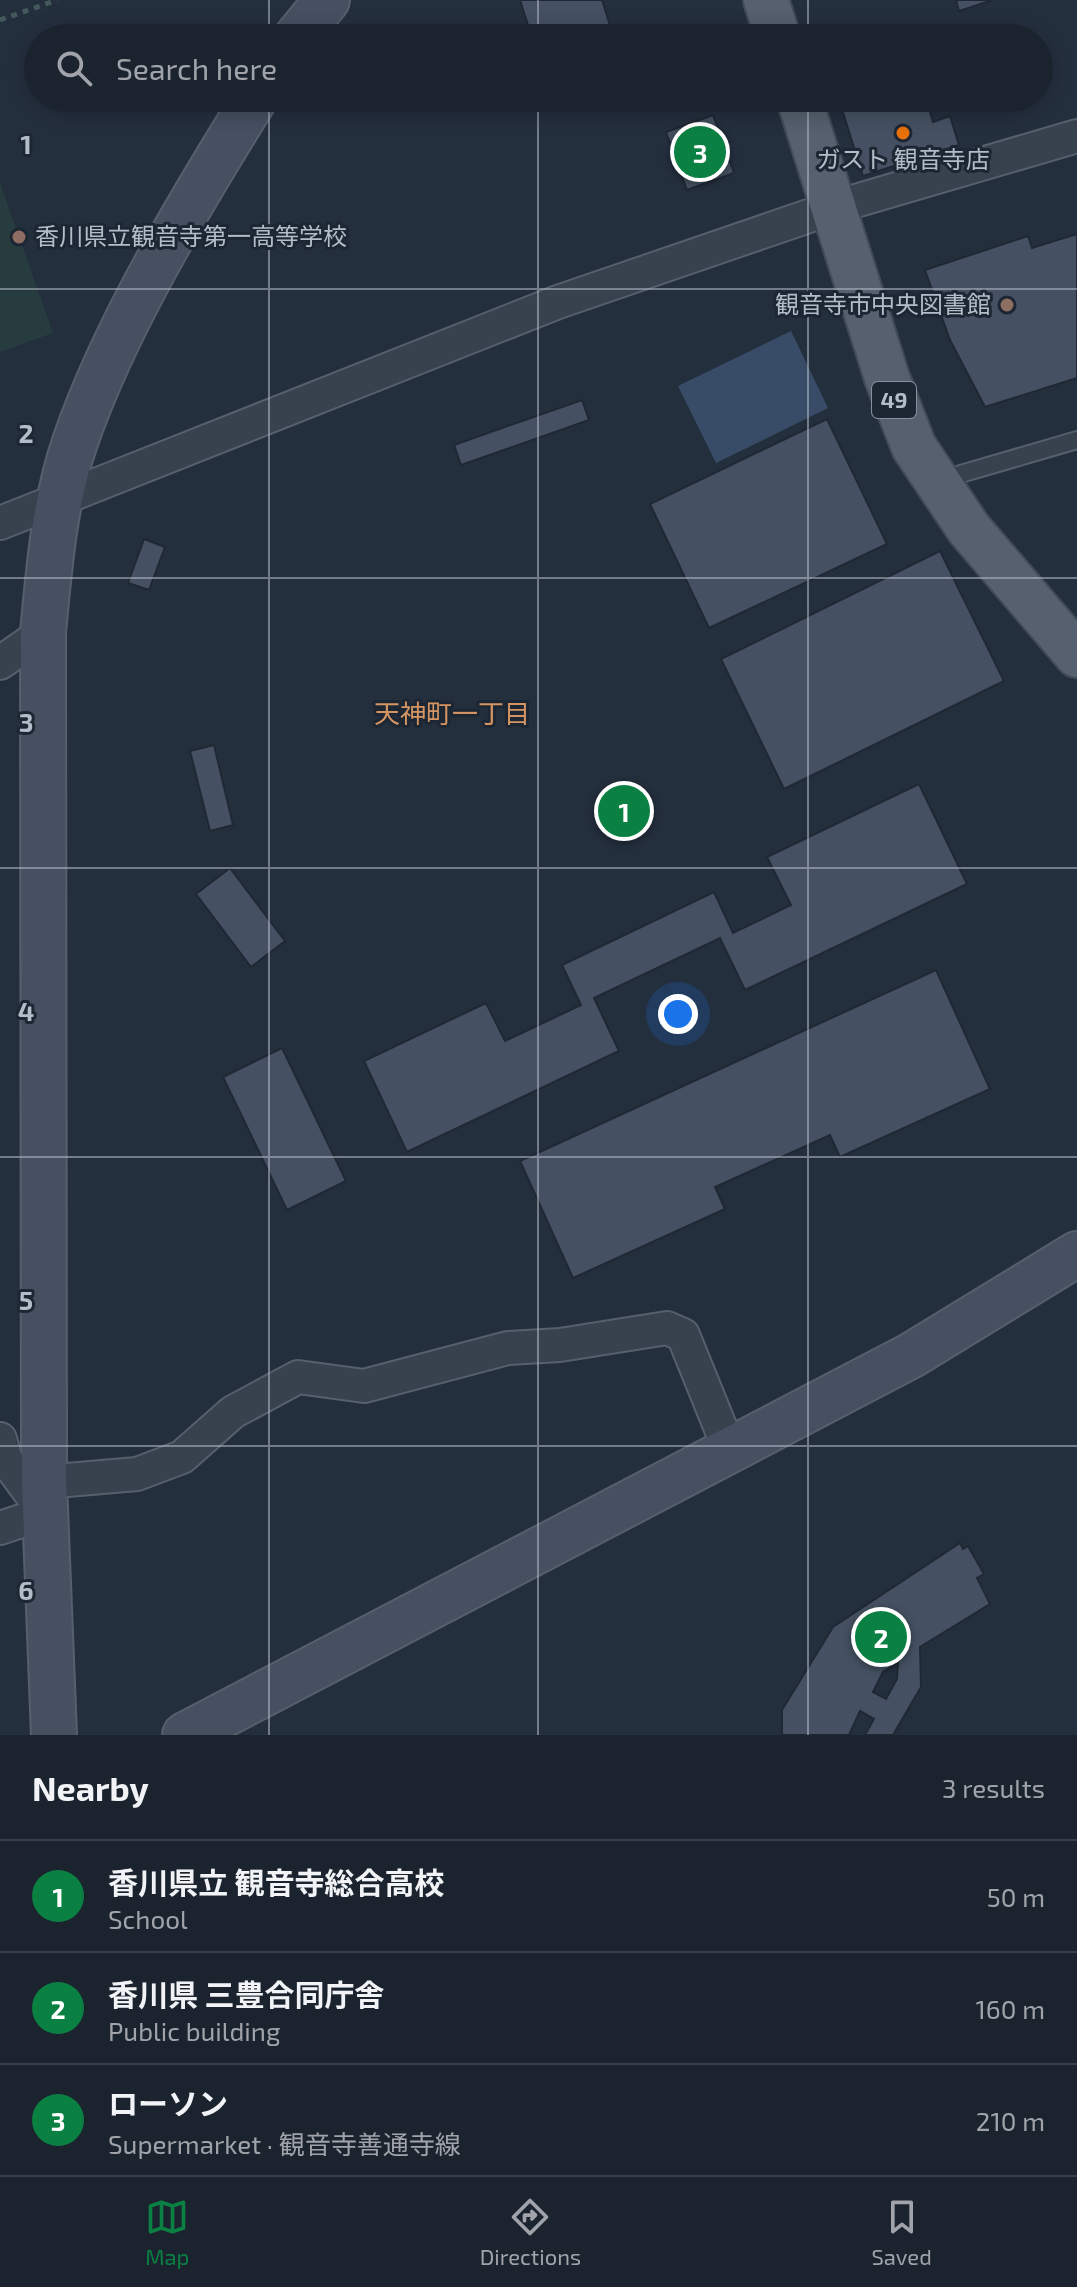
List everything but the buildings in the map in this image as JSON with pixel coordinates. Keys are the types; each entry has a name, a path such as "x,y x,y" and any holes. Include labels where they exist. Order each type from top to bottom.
{"main road":[{"path":"766,0 774,24"},
{"name":"49","path":"804,112 896,406 914,447 969,529 1077,655"}],"street":[{"path":"307,24 327,0"},
{"path":"54,1735 45,1498 43,633 50,551 74,444 97,386 139,302 247,112"},
{"path":"0,523 558,302 835,207 1077,136"},
{"path":"0,663 43,633"},
{"path":"185,1735 912,1355 1077,1254"},
{"path":"0,1528 45,1498 137,1474 182,1457 233,1412 298,1377 364,1386 508,1348 560,1345 667,1328 683,1335 730,1451"},
{"path":"0,1439 6,1460 45,1498"}],"lane":[{"path":"935,482 1077,440"}],"path":[{"path":"0,20 57,0"}],"green space":[{"path":"0,183 53,333 0,352"}],"water":[{"path":"791,331 828,408 716,463 678,386"}],"place":[{"name":"ガスト 観音寺店","path":"903,133"},
{"name":"ローソン","path":"700,152"},
{"name":"香川県立観音寺第一高等学校","path":"19,237"},
{"name":"観音寺市中央図書館","path":"1007,305"},
{"name":"香川県立 観音寺総合高校","path":"624,811"},
{"name":"香川県 三豊合同庁舎","path":"881,1637"}],"district":[{"name":"天神町一丁目","path":"452,714"}]}
